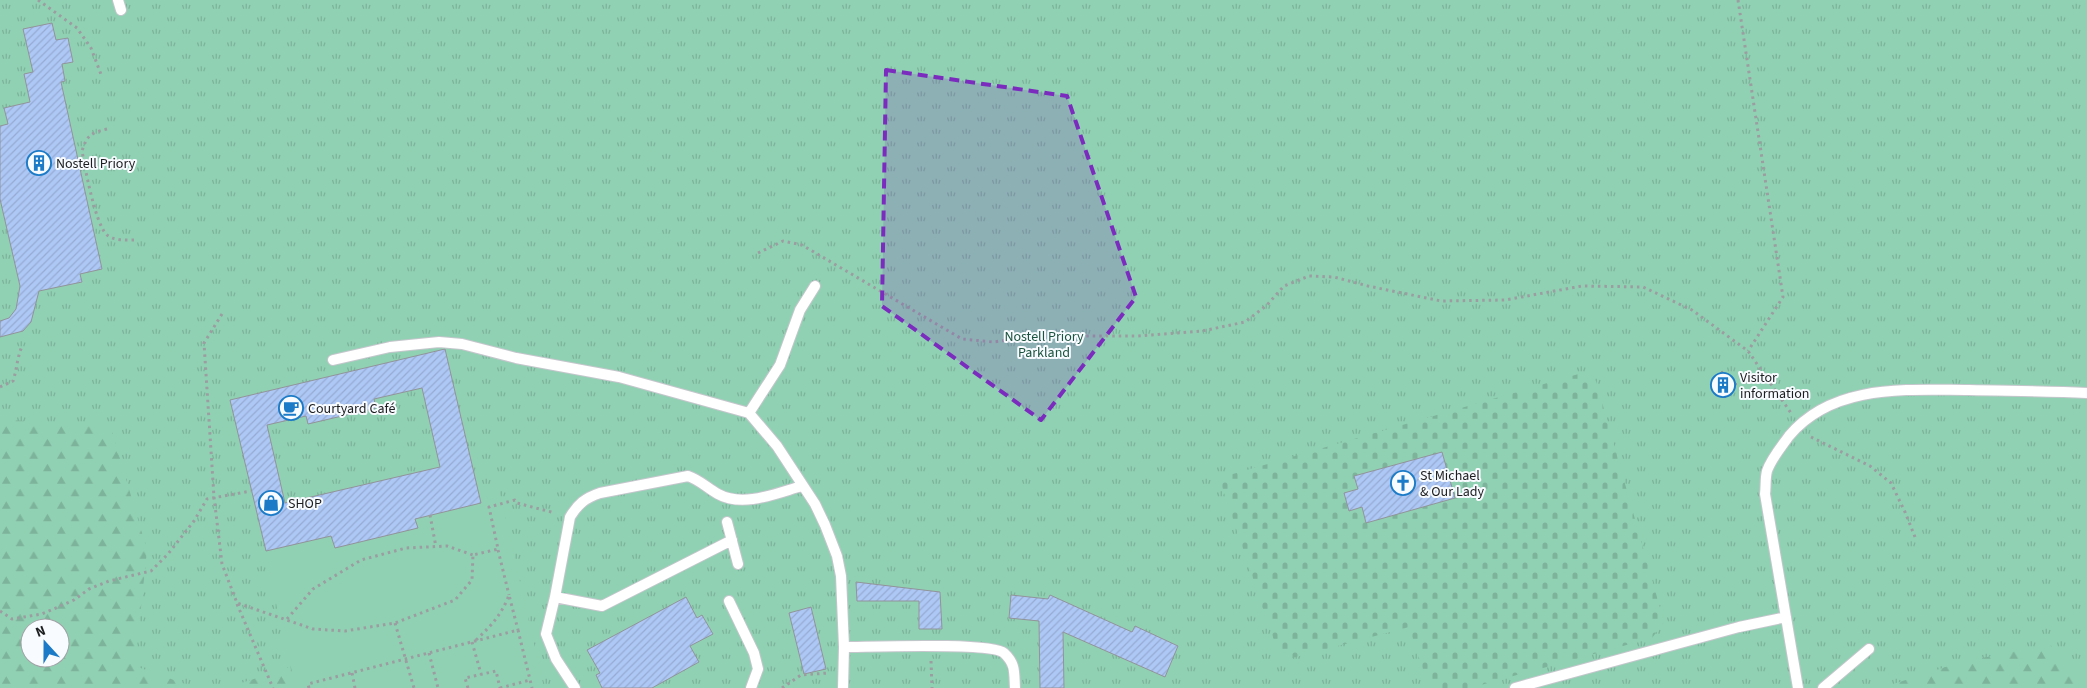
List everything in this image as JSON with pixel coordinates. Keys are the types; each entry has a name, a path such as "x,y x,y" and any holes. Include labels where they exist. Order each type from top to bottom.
{"lane":[{"path":"749,413 780,365 800,310 815,286"},
{"path":"332,360 390,347 439,342 462,344 516,358 619,378 749,413 777,446 815,504 837,556 842,582 843,688"},
{"path":"1798,688 1765,494 1768,471 1782,445 1799,424 1817,411 1837,401 1899,390 2087,393"},
{"path":"575,688 556,658 546,634 570,517 577,506 587,497 688,476 698,480 718,494 740,499 757,498 802,486"},
{"path":"727,522 738,564"},
{"path":"555,597 602,606 732,540"},
{"path":"729,601 754,653 758,669 751,688"},
{"path":"1515,688 1739,627 1786,617"},
{"path":"844,647 989,648 1003,652 1014,664 1015,688"},
{"path":"1823,688 1869,649"}],"path":[{"path":"38,0 77,28 91,48 102,77"},
{"path":"1738,0 1783,297 1748,351"},
{"path":"107,129 93,132 85,141 82,151 100,224 107,235 119,240 135,240"},
{"path":"758,253 784,241 802,245 962,339 993,342 1039,336 1138,336 1202,331 1245,322 1267,305 1284,286 1309,276 1334,277 1441,301 1505,300 1582,286 1642,287 1692,310 1748,351 1799,424 1814,440 1870,466 1890,483 1905,512 1914,537"},
{"path":"222,314 204,343 214,497 222,564 273,688"},
{"path":"0,387 13,381 17,357 22,346"},
{"path":"0,611 12,619 42,614 74,600 89,589 110,581 151,571 168,554 194,521 207,499 252,490"},
{"path":"532,688 489,507 515,500 517,503 570,517"},
{"path":"430,515 436,547"},
{"path":"287,620 314,590 361,560 406,548 447,546 473,555 498,549"},
{"path":"237,603 313,629 345,632 396,623 455,600 472,580 473,555"},
{"path":"474,641 492,625 503,610 509,595"},
{"path":"396,623 414,688"},
{"path":"309,688 308,684 518,630"},
{"path":"474,641 481,674"},
{"path":"931,647 932,688"},
{"path":"429,653 438,688"},
{"path":"468,688 465,678 496,671 500,688 530,680"},
{"path":"782,688 801,675 843,672"},
{"path":"352,673 355,688"}],"highlighted area":[{"path":"886,70 1067,96 1136,297 1041,420 882,306"}],"green space":[{"name":"Nostell Priory Parkland","path":"0,0 2087,0 2087,688 0,688"},
{"path":"1582,373 1596,381 1664,622 1652,638 1470,688 1429,688 1409,627 1281,661 1219,478"},
{"path":"0,419 111,428 147,550 135,666 196,688 0,688"},
{"path":"499,489 544,688 296,688 279,618 266,551 331,536 335,548 418,528 415,518 481,503 479,492"},
{"path":"2050,644 2068,670 2087,679 2087,688 1881,688 1958,663"},
{"path":"290,667 296,688 226,688"}],"building":[{"name":"Nostell Priory","path":"52,23 56,40 68,38 73,62 62,64 65,81 61,82 102,269 80,274 82,282 39,291 31,322 23,331 0,337 0,321 9,318 16,309 20,286 0,199 0,126 8,124 4,108 30,102 24,74 33,72 23,29"},
{"path":"445,349 481,503 415,519 418,528 335,548 331,536 266,551 230,400","holes":["422,388 440,467 285,503 267,425 306,416 308,424 376,408 374,399"]},
{"name":"Visitor information","path":"1722,371 1737,384 1725,398 1710,385"},
{"name":"St Michael & Our Lady","path":"1442,452 1455,498 1366,523 1362,507 1349,511 1344,493 1358,489 1354,476"},
{"path":"856,582 940,592 942,629 919,629 919,601 857,601"},
{"path":"1011,595 1048,599 1050,595 1132,632 1135,626 1178,646 1165,677 1063,632 1064,688 1040,688 1039,621 1009,618"},
{"path":"686,597 697,618 702,615 713,634 690,646 699,662 652,688 602,688 596,675 600,673 587,650"},
{"path":"811,607 826,669 804,674 789,613"}],"place":[{"name":"Nostell Priory","path":"39,163"},
{"name":"Visitor information","path":"1723,385"},
{"name":"Courtyard Café","path":"291,408"},
{"name":"St Michael & Our Lady","path":"1403,483"},
{"name":"SHOP","path":"271,503"}]}
